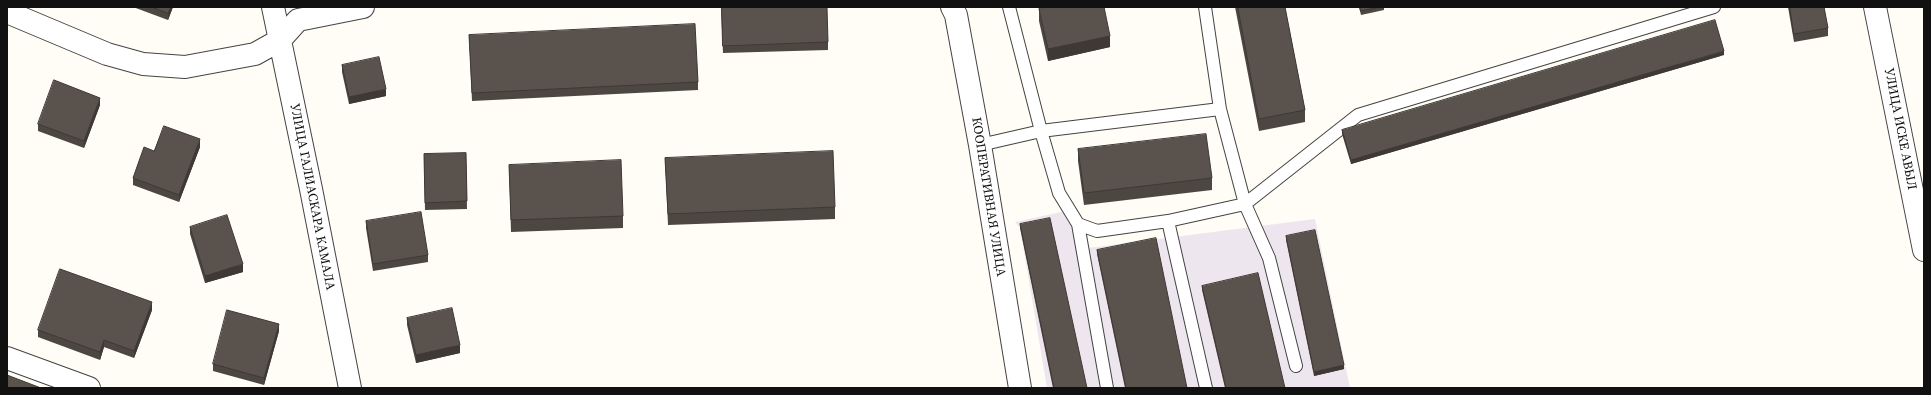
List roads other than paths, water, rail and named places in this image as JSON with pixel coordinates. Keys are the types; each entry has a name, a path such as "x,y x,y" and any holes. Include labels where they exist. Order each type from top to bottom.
{"street":[{"name":"УЛИЦА ГАЛИАСКАРА КАМАЛА","path":"273,7 350,388"},
{"path":"7,12 107,54 143,64 185,67 255,54 280,40 298,20 363,7"},
{"name":"КООПЕРАТИВНАЯ УЛИЦА","path":"952,7 956,15 980,145 1020,388"},
{"name":"УЛИЦА ИСКЕ АВЫЛ","path":"1875,7 1924,250"},
{"path":"7,358 89,388"}],"lane":[{"path":"1009,7 1040,131 1059,193 1078,224 1106,388"},
{"path":"1205,7 1220,109 1245,204 1269,258 1296,366"},
{"path":"1078,224 1097,231 1168,221 1245,204 1358,116 1714,7"},
{"path":"980,145 1040,131 1220,109"},
{"path":"1168,221 1206,388"}]}
